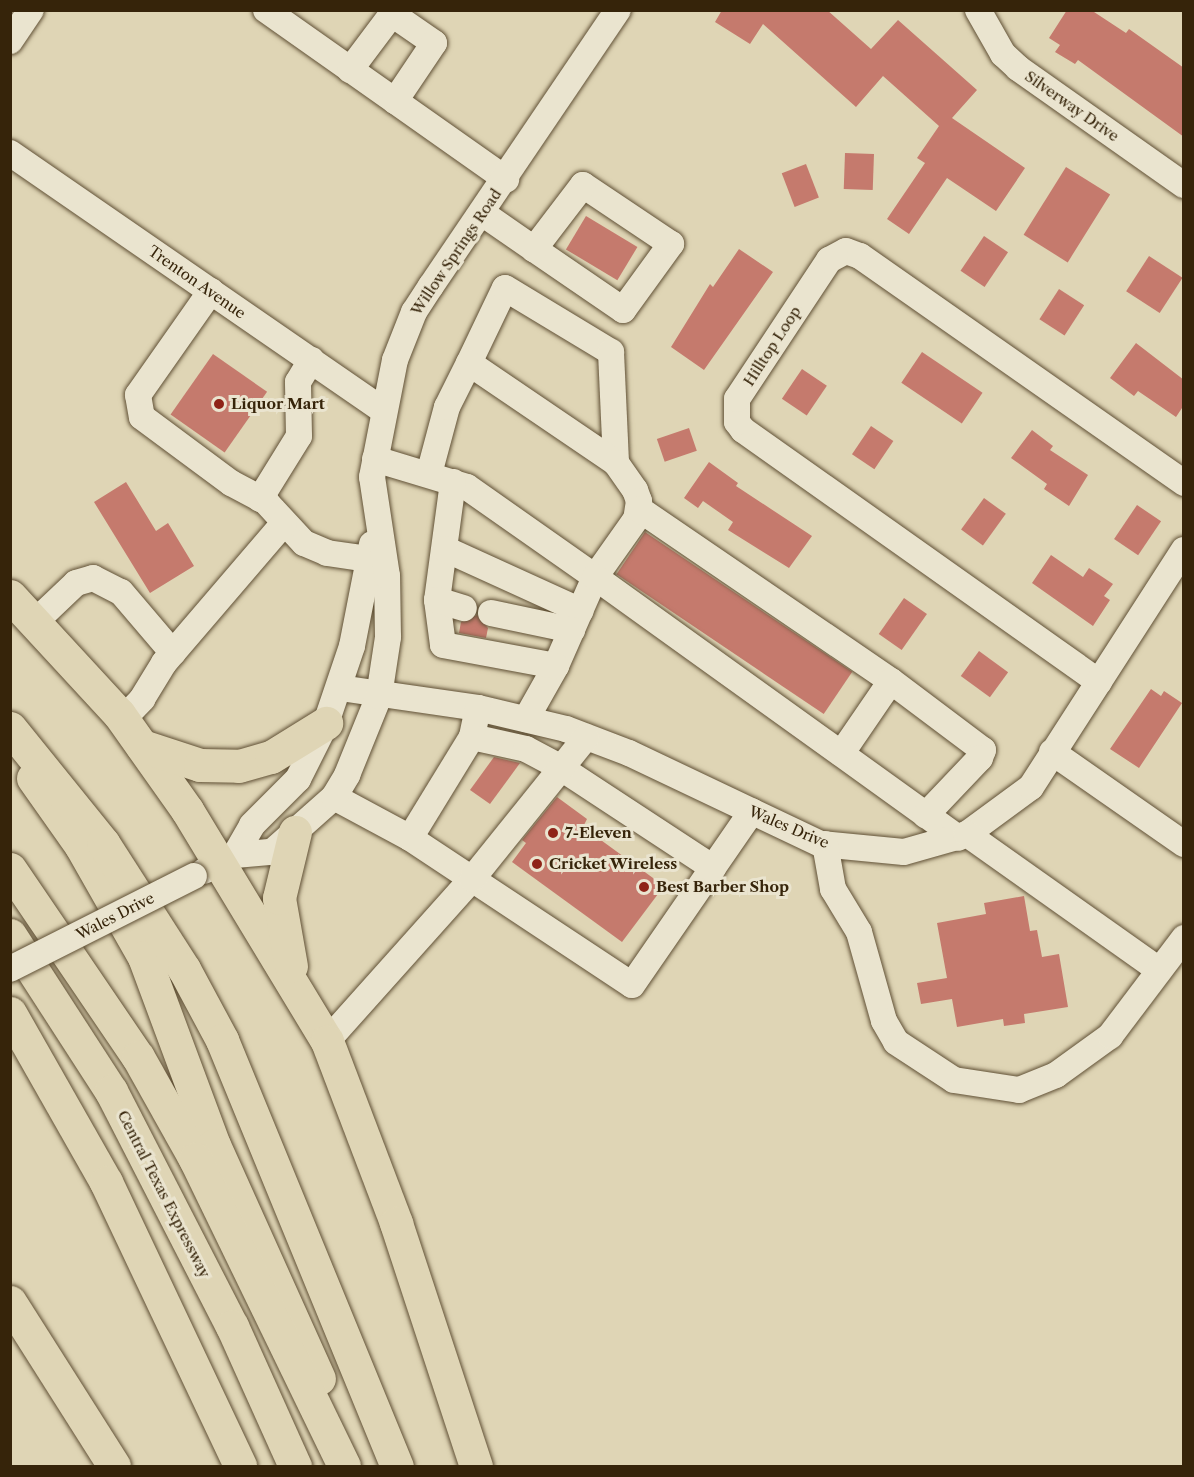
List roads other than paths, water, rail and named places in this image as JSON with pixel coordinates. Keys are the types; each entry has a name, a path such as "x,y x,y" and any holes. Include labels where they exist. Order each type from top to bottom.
{"main road":[{"path":"10,596 36,621 123,719 294,985 327,1041 396,1223 477,1467"},
{"path":"142,746 200,765 239,766 271,757 326,723"},
{"path":"10,728 103,843 183,969 222,1040 397,1467"},
{"path":"10,746 81,846 144,957 214,1145 356,1467"},
{"path":"294,985 279,898 295,832"},
{"path":"10,869 138,1057 195,1159 344,1467"},
{"name":"Central Texas Expressway","path":"10,935 111,1091 232,1326 295,1467"},
{"path":"10,1013 106,1182 240,1467"},
{"path":"10,1302 114,1467"}],"street":[{"path":"10,41 31,10"},
{"path":"266,10 506,179"},
{"name":"Willow Springs Road","path":"216,865 272,852 334,797 362,743 379,696 388,637 387,576 377,524 372,477 395,360 414,312 618,10"},
{"name":"Silverway Drive","path":"978,10 1003,54 1018,68 1184,185"},
{"path":"351,70 392,14 434,43 395,101"},
{"name":"Trenton Avenue","path":"10,153 384,411"},
{"path":"482,213 622,310 671,244 583,185 534,249"},
{"name":"Hilltop Loop","path":"1099,682 743,430 736,422 737,399 829,260 846,251 860,256 1184,483"},
{"path":"429,474 447,407 505,288 611,352 615,463"},
{"path":"211,291 138,395 137,407 142,417 185,452 260,499 284,523 317,550 368,559"},
{"path":"260,499 299,436 298,382 311,360"},
{"path":"469,363 615,463 635,490 639,509 891,681 983,750 980,758 926,815"},
{"path":"375,459 453,482 481,496 926,815 962,836 1159,970"},
{"path":"453,482 437,600 443,645 450,649 556,666"},
{"path":"526,719 556,666 595,577 639,509"},
{"path":"123,719 142,699 173,652 284,523"},
{"name":"Willow Springs Road","path":"216,865 298,779 326,723 340,688 377,524"},
{"path":"445,549 577,621"},
{"name":"Wales Drive","path":"340,688 379,696 478,708 526,719 586,737 825,844 904,852 962,836 1030,787 1184,550"},
{"path":"36,621 76,583 93,578 121,592 173,652"},
{"path":"437,600 464,608"},
{"path":"491,613 577,621"},
{"path":"841,754 891,681"},
{"path":"410,838 472,737 478,708"},
{"path":"472,737 526,749 561,768 713,868"},
{"path":"327,1041 472,879 586,737"},
{"path":"1052,752 1184,844"},
{"path":"334,797 410,838 632,985 752,811"},
{"path":"825,844 833,889 859,932 884,1021 896,1042 954,1080 1019,1090 1056,1075 1110,1036 1184,938"},
{"name":"Wales Drive","path":"10,969 216,865"}],"place":[{"name":"Liquor Mart","path":"219,404"},
{"name":"7-Eleven","path":"553,833"},
{"name":"Cricket Wireless","path":"537,864"},
{"name":"Best Barber Shop","path":"644,887"}]}
